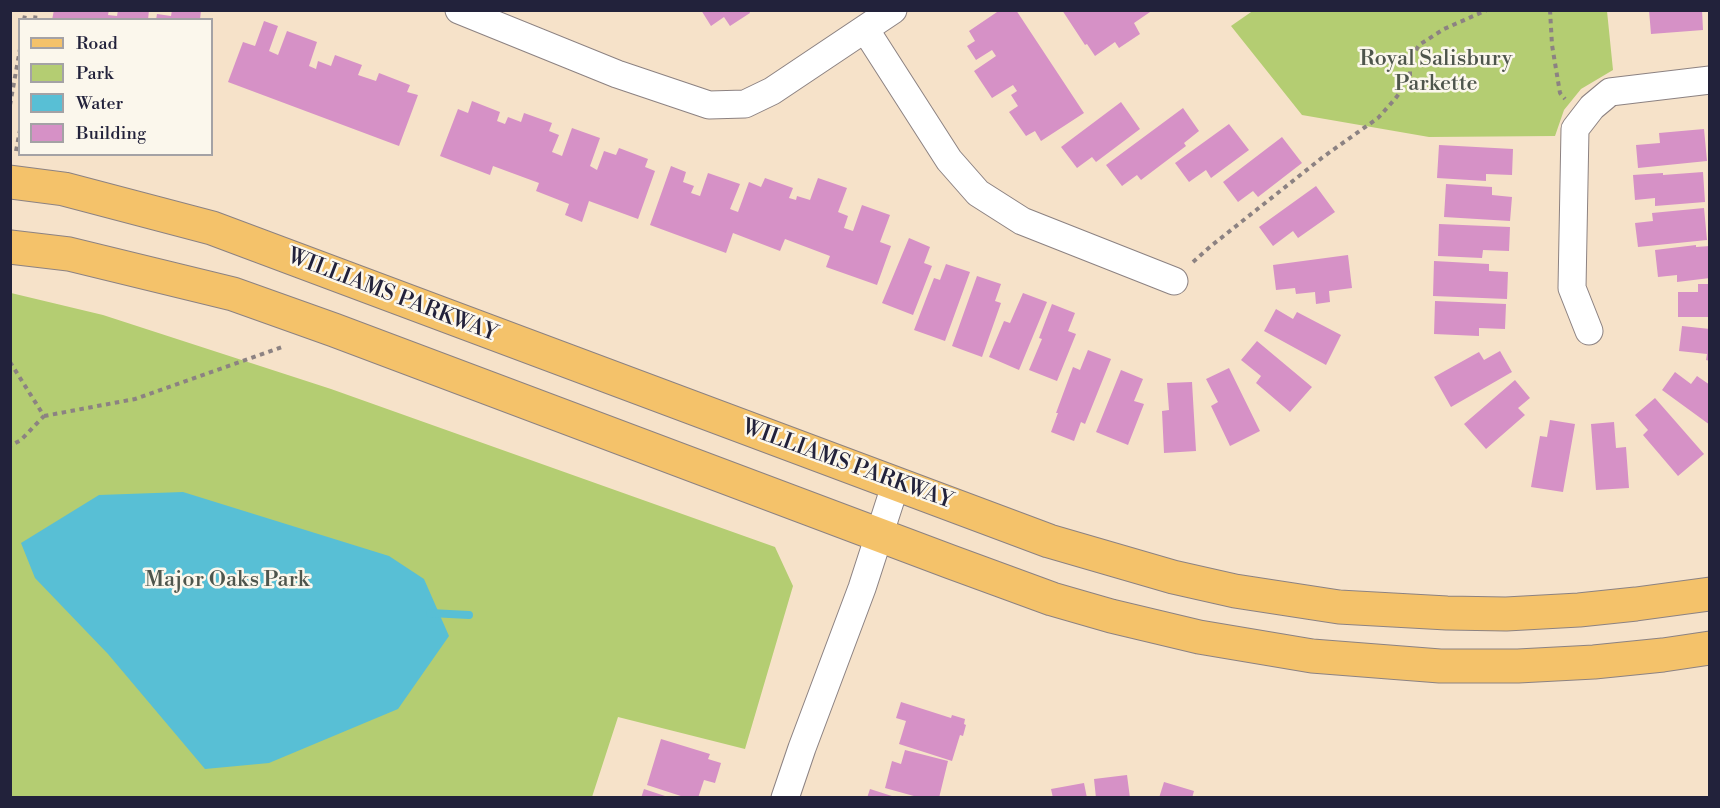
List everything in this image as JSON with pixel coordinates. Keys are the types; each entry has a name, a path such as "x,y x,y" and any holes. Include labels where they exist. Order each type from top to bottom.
{"main road":[{"name":"WILLIAMS PARKWAY","path":"14,166 64,189 212,228 1049,540 1173,578 1235,591 1339,607 1447,613 1506,614 1579,610 1710,594"},
{"path":"10,247 69,254 233,294 1052,599 1199,637 1312,656 1440,666 1518,666 1594,662 1710,648"}],"street":[{"path":"466,12 617,74 709,105 745,104 772,91 893,10"},
{"path":"864,29 949,160 978,193 1022,221 1174,281"},
{"path":"1589,331 1572,288 1575,129 1592,107 1610,92 1710,80"},
{"path":"785,798 862,588 896,483"}],"path":[{"path":"1174,281 1211,246 1323,157 1378,118 1410,79 1413,55 1419,45 1444,29 1487,10"},
{"path":"1550,10 1552,45 1560,93 1582,121"},
{"path":"10,105 18,61"},
{"path":"14,166 18,142"},
{"path":"10,446 21,440 44,416 135,399 291,344"},
{"path":"10,362 44,416"}],"green space":[{"name":"Royal Salisbury Parkette","path":"1254,10 1607,11 1613,70 1581,89 1564,110 1555,136 1429,137 1302,115 1231,26"},
{"name":"Major Oaks Park","path":"11,293 103,315 331,389 775,547 793,586 745,749 618,717 592,797 11,798"}],"water":[{"path":"183,492 389,556 424,579 449,636 398,709 269,763 205,769 108,654 35,578 21,543 99,495"}],"building":[{"path":"54,10 109,10 108,15 117,16 118,10 149,10 148,18 52,18"},
{"path":"172,10 201,10 200,18 156,18 157,14 171,16"},
{"path":"701,10 749,10 750,13 730,26 724,17 711,26"},
{"path":"1000,10 1016,10 1084,113 1041,141 1035,131 1026,136 1009,112 1018,106 1011,95 1017,91 1013,85 992,98 974,71 996,56 992,50 976,60 967,46 975,41 969,31"},
{"path":"1062,10 1153,10 1134,23 1140,34 1119,48 1115,42 1095,56"},
{"path":"1649,10 1702,10 1703,30 1651,34"},
{"path":"264,21 278,26 269,51 278,55 287,31 317,42 309,66 316,69 318,61 331,66 335,55 362,65 358,75 376,81 379,73 410,85 407,92 418,95 399,146 228,82 243,42 255,46"},
{"path":"472,101 500,112 497,121 505,124 508,117 521,122 524,113 552,123 549,131 559,135 552,152 562,156 572,128 600,138 590,166 597,170 604,151 616,155 619,148 648,159 645,167 655,171 638,219 589,201 582,222 565,215 569,204 536,191 539,183 493,166 490,175 440,156 458,109 468,113"},
{"path":"1121,102 1140,129 1096,162 1092,157 1077,168 1061,147"},
{"path":"1183,108 1199,131 1184,143 1186,146 1141,180 1137,175 1122,186 1106,165"},
{"path":"1229,124 1249,150 1211,178 1206,170 1189,182 1175,163"},
{"path":"1704,129 1707,161 1638,168 1636,145 1660,143 1659,133"},
{"path":"1282,137 1302,163 1258,197 1253,191 1238,202 1223,182"},
{"path":"1439,145 1513,149 1512,175 1486,174 1486,181 1437,178"},
{"path":"671,166 686,172 683,182 694,186 691,193 700,196 708,173 740,184 730,209 738,212 749,182 761,187 765,178 793,188 789,198 796,200 797,196 810,200 818,178 847,188 838,212 848,216 844,228 853,231 862,205 890,215 880,242 891,246 877,285 826,267 830,256 785,239 780,251 733,233 726,253 650,225"},
{"path":"1703,172 1705,202 1655,206 1655,198 1635,200 1633,175"},
{"path":"1446,184 1492,187 1492,195 1512,197 1510,221 1444,217"},
{"path":"1316,186 1335,212 1298,238 1293,231 1273,246 1259,227"},
{"path":"1704,208 1707,240 1638,247 1635,223 1653,221 1652,213"},
{"path":"1439,224 1510,227 1509,251 1483,250 1482,258 1438,256"},
{"path":"909,238 930,247 924,263 932,266 913,315 882,303"},
{"path":"1696,245 1696,247 1710,246 1710,278 1677,282 1677,275 1658,277 1655,250"},
{"path":"1348,255 1352,288 1329,291 1330,302 1316,304 1315,292 1296,294 1295,288 1276,290 1273,265"},
{"path":"1434,261 1489,264 1489,271 1508,272 1507,299 1433,296"},
{"path":"946,264 970,272 945,341 914,330 934,278 940,280"},
{"path":"977,276 1001,284 995,301 1001,303 982,357 952,346"},
{"path":"1698,284 1710,284 1710,317 1678,317 1678,292 1698,292"},
{"path":"1023,293 1047,302 1019,370 989,357 1004,321 1010,323"},
{"path":"1435,301 1506,304 1505,329 1479,328 1479,336 1434,334"},
{"path":"1052,304 1075,313 1068,331 1076,334 1057,381 1029,370 1042,339 1039,338"},
{"path":"1276,309 1293,319 1297,312 1341,335 1326,365 1264,331"},
{"path":"1682,326 1710,329 1710,361 1706,360 1707,354 1679,351"},
{"path":"1257,341 1312,387 1290,412 1256,383 1261,376 1241,360"},
{"path":"1088,350 1111,359 1085,424 1081,422 1074,441 1051,432 1073,367 1080,370"},
{"path":"1500,351 1512,372 1451,407 1434,377 1479,352 1484,360"},
{"path":"1229,368 1260,431 1230,446 1211,406 1218,402 1206,379"},
{"path":"1121,370 1143,379 1134,401 1144,404 1128,445 1096,432"},
{"path":"1675,372 1691,384 1697,376 1710,385 1710,425 1662,390"},
{"path":"1515,380 1530,398 1518,408 1525,415 1486,449 1464,424"},
{"path":"1192,382 1196,451 1164,453 1162,411 1169,410 1167,383"},
{"path":"1655,398 1704,454 1678,476 1643,435 1648,430 1635,415"},
{"path":"1550,420 1575,424 1563,492 1531,487 1540,436 1547,437"},
{"path":"1614,422 1616,448 1626,447 1629,488 1596,490 1591,424"},
{"path":"901,702 951,718 952,715 965,719 963,736 960,735 952,761 899,744 906,721 896,718"},
{"path":"661,739 710,754 708,759 721,763 715,783 704,780 698,798 687,798 647,785"},
{"path":"905,750 948,761 939,798 921,798 885,788 892,761 901,764"},
{"path":"1127,775 1130,798 1096,798 1094,779"},
{"path":"1164,782 1194,791 1192,798 1159,798"},
{"path":"1084,783 1087,798 1053,798 1051,789"},
{"path":"644,789 668,797 668,798 641,798"},
{"path":"870,789 895,797 895,798 867,798"}],"waterway":[{"path":"430,613 469,615"}]}
